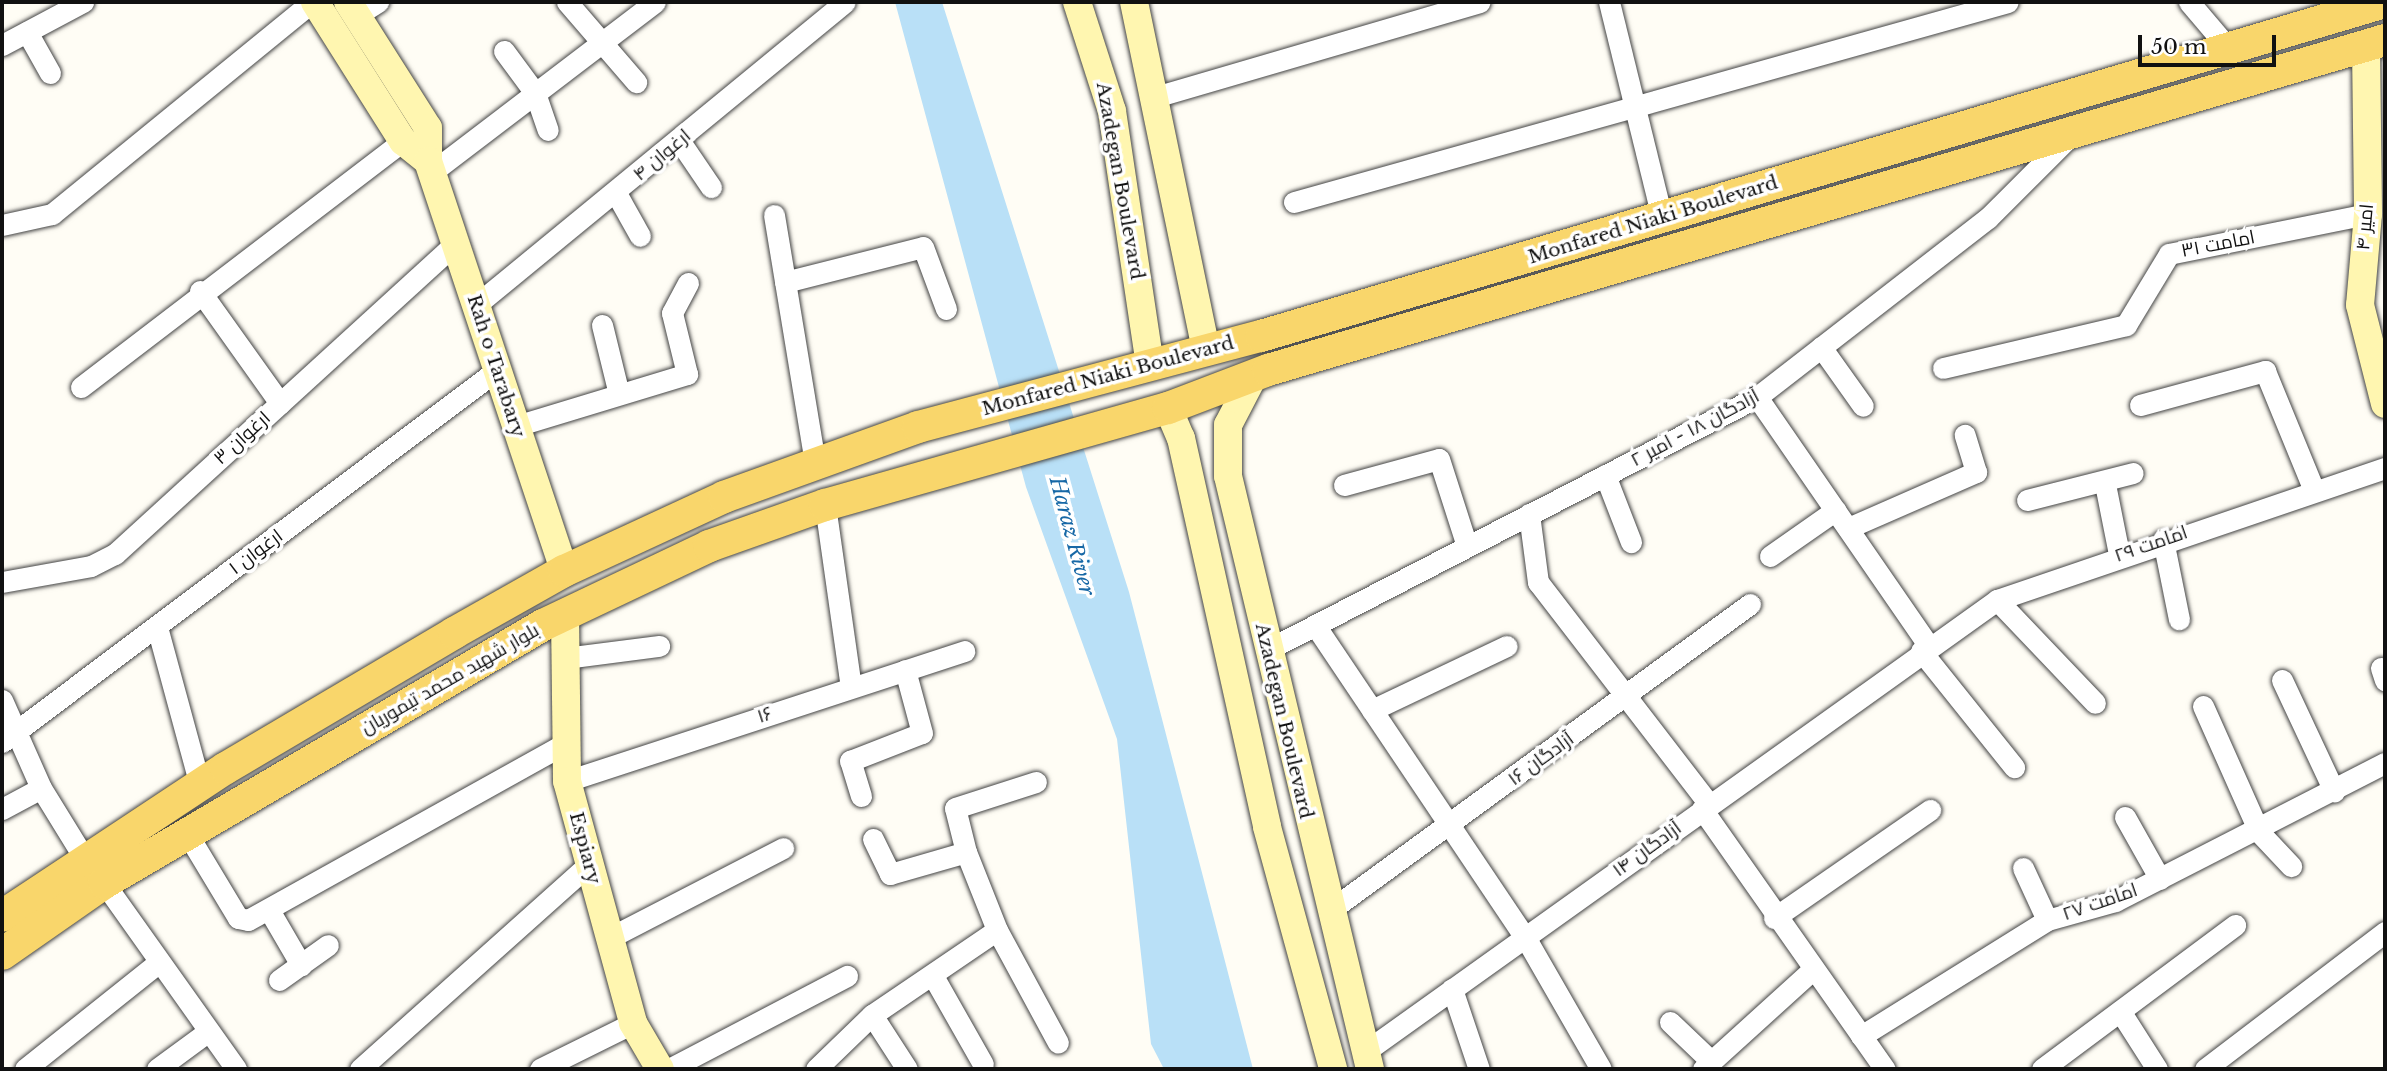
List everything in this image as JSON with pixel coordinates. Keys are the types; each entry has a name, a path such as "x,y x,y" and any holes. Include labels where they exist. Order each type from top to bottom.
{"main road":[{"path":"313,2 403,141 430,166"},
{"name":"Azadegan Boulevard","path":"1077,2 1112,111 1150,365"},
{"path":"1134,2 1206,350"},
{"name":"Monfared Niaki Boulevard","path":"918,427 1206,350 1467,275 2381,3"},
{"name":"Rah o Tarabary","path":"361,6 428,128 430,166 564,571"},
{"name":"Monfared Niaki Boulevard","path":"932,473 1168,408 1254,375 2376,43"},
{"name":"امیر ۴","path":"2376,43 2368,214 2360,304 2380,371 2385,404"},
{"path":"1112,111 1155,97"},
{"path":"1526,257 1519,274 1536,291"},
{"path":"1467,275 1482,292 1474,309"},
{"name":"Azadegan Boulevard","path":"1254,375 1228,425 1228,476 1293,764 1368,1060"},
{"name":"Azadegan Boulevard","path":"1168,408 1181,438 1256,777 1333,1069"},
{"name":"بلوار شهید محمد تیموریان","path":"2,916 84,858 283,734 564,571 784,476 918,427"},
{"path":"815,464 825,505"},
{"name":"بلوار شهید محمد تیموریان","path":"2,954 104,883 303,764 565,615 709,546 825,505 932,473"},
{"path":"784,476 790,517"},
{"name":"Espiary","path":"565,615 562,745 567,781 633,1023 660,1069"},
{"path":"283,734 287,757 303,764"},
{"path":"1256,777 1293,764"},
{"path":"213,777 244,779 242,802"}],"street":[{"path":"2,45 83,2"},
{"path":"2,225 51,214 313,2"},
{"path":"568,2 636,82"},
{"path":"430,166 536,93 655,2"},
{"name":"ارغوان ۴","path":"476,305 616,193 845,2"},
{"path":"1155,97 1479,2"},
{"path":"1609,2 1662,217"},
{"path":"1294,202 2008,2"},
{"path":"2189,2 2229,49"},
{"path":"27,32 50,74"},
{"path":"505,51 536,93 548,131"},
{"name":"آزادگان ۱۸ - امیر ۲","path":"1267,650 1758,397 1988,218 2073,132"},
{"path":"679,140 711,187"},
{"path":"81,387 200,291 403,141"},
{"path":"616,193 640,236"},
{"name":"امامت ۳۱","path":"1943,368 2126,325 2169,254 2368,214"},
{"path":"774,215 815,464"},
{"name":"ارغوان ۳","path":"2,582 90,566 115,554 456,243"},
{"path":"785,282 923,247 946,309"},
{"path":"516,426 687,374 672,313 688,283"},
{"path":"200,291 281,403"},
{"path":"601,325 619,394"},
{"path":"1821,347 1864,407"},
{"name":"ارغوان ۱","path":"8,738 497,370"},
{"path":"2140,405 2265,371 2312,488"},
{"path":"1758,397 1848,528 1925,649 2014,767"},
{"path":"1848,528 1976,472 1965,435"},
{"path":"1344,485 1439,459 1467,546"},
{"name":"امامت ۲۹","path":"1925,649 1997,600 2119,554 2312,488 2385,468"},
{"path":"2027,500 2105,484 2133,473"},
{"path":"1605,475 1631,542"},
{"path":"2105,484 2119,554"},
{"path":"825,505 851,687"},
{"path":"1770,556 1836,510"},
{"path":"1529,514 1538,582 1626,697 1705,807 1774,918 1885,1069"},
{"path":"2163,540 2179,620"},
{"path":"1997,600 2095,703"},
{"name":"آزادگان ۱۶","path":"1329,911 1750,604"},
{"path":"1315,625 1524,937 1601,1069"},
{"path":"157,627 213,777"},
{"path":"565,658 659,646"},
{"path":"1373,710 1507,646"},
{"name":"آزادگان ۱۴","path":"1368,1060 1452,989 1925,649"},
{"name":"۱۶","path":"567,781 964,651"},
{"path":"862,796 850,761 922,733 905,670"},
{"path":"2281,680 2334,791"},
{"path":"2,699 8,738 84,858"},
{"path":"2203,706 2259,832 2291,866"},
{"path":"188,835 243,921 269,910 562,745"},
{"name":"امامت ۲۷","path":"1861,1036 2047,920 2115,901 2259,832 2385,764"},
{"path":"1036,782 955,808 966,852 997,930 1058,1043"},
{"path":"2,809 41,788"},
{"path":"1774,918 1930,810"},
{"path":"2125,817 2160,879"},
{"path":"873,839 890,874 966,852"},
{"path":"609,938 783,848"},
{"path":"360,1069 589,864"},
{"path":"2023,868 2047,920"},
{"path":"104,883 206,1032 236,1069"},
{"path":"269,910 301,964"},
{"path":"2042,1069 2235,925"},
{"path":"816,1069 872,1015 997,930"},
{"path":"2205,1069 2385,932"},
{"path":"279,980 328,945"},
{"path":"25,1069 158,962"},
{"path":"1670,1022 1707,1065 1812,970"},
{"path":"668,1069 847,976"},
{"path":"933,976 983,1064"},
{"path":"1452,989 1479,1069"},
{"path":"2120,1011 2157,1069"},
{"path":"872,1015 906,1069"},
{"path":"540,1069 633,1023"},
{"path":"157,1069 206,1032"}],"water":[{"name":"Haraz River","path":"895,2 942,2 1129,592 1253,1069 1164,1069 1151,1044 1117,739 1026,487"}]}
